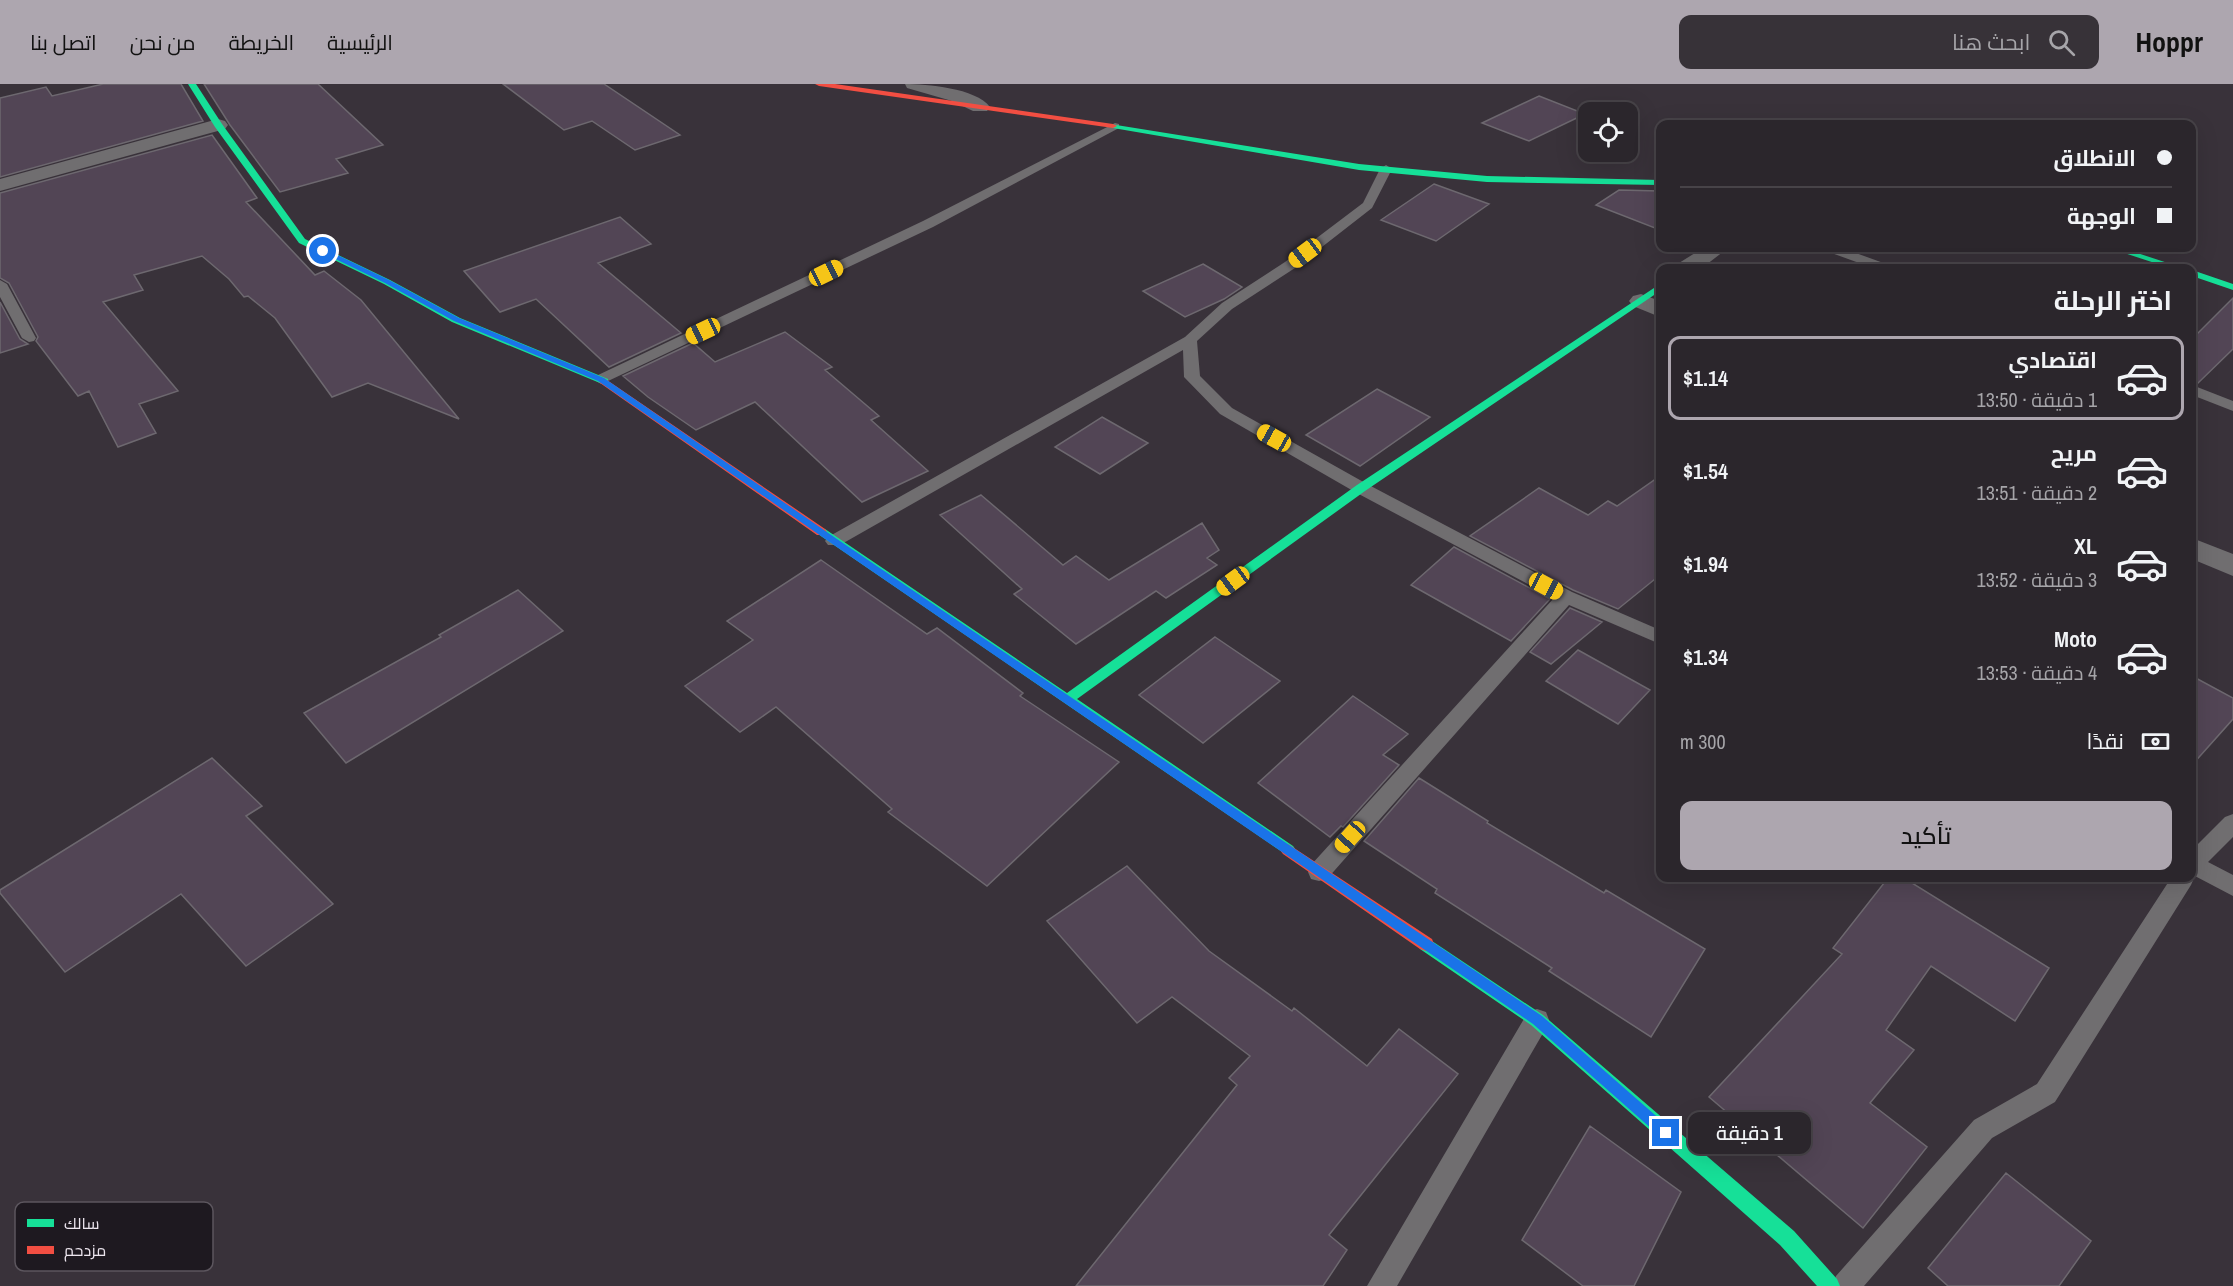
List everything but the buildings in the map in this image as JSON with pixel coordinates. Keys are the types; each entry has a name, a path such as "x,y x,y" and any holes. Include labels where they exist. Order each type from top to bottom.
{"street":[{"path":"192,84 218,125 302,241 387,282 456,320 601,379 834,541 1537,1020 1787,1238 1830,1286"},
{"path":"819,84 1115,126 1386,169 1487,179 1656,183"},
{"path":"914,84 959,97 980,107"},
{"path":"0,185 218,125"},
{"path":"1693,264 1711,252"},
{"path":"2127,252 2165,264"},
{"path":"2196,274 2233,286"},
{"path":"1068,699 1361,488 1651,306"},
{"path":"2196,550 2233,566"}],"lane":[{"path":"601,379 928,224 1115,126"},
{"path":"834,541 1190,340 1227,306 1290,265 1368,205 1386,169"},
{"path":"1842,252 1873,264"},
{"path":"0,284 29,338"},
{"path":"1190,340 1192,377 1226,411 1361,488 1566,596 1656,635"},
{"path":"2196,392 2233,406"},
{"path":"1320,872 1566,596"},
{"path":"2196,860 2233,823"},
{"path":"2196,866 2233,886"},
{"path":"1846,1286 1983,1129 2046,1093 2180,882"},
{"path":"1381,1286 1537,1020"}],"traffic: fast":[{"path":"192,84 218,125 302,241 387,282 456,320 604,381"},
{"path":"1113,126 1359,167 1487,179 1656,183"},
{"path":"2127,252 2165,264"},
{"path":"2196,274 2233,287"},
{"path":"1068,699 1361,488 1656,290"},
{"path":"821,532 1288,850"},
{"path":"1426,944 1537,1020 1787,1238 1830,1286"}],"traffic: jam":[{"path":"819,84 1113,126"},
{"path":"604,381 821,532"},
{"path":"1288,850 1426,944"}],"route":[{"path":"323,251 387,282 456,320 601,379 834,541 1537,1020 1666,1133"}]}
